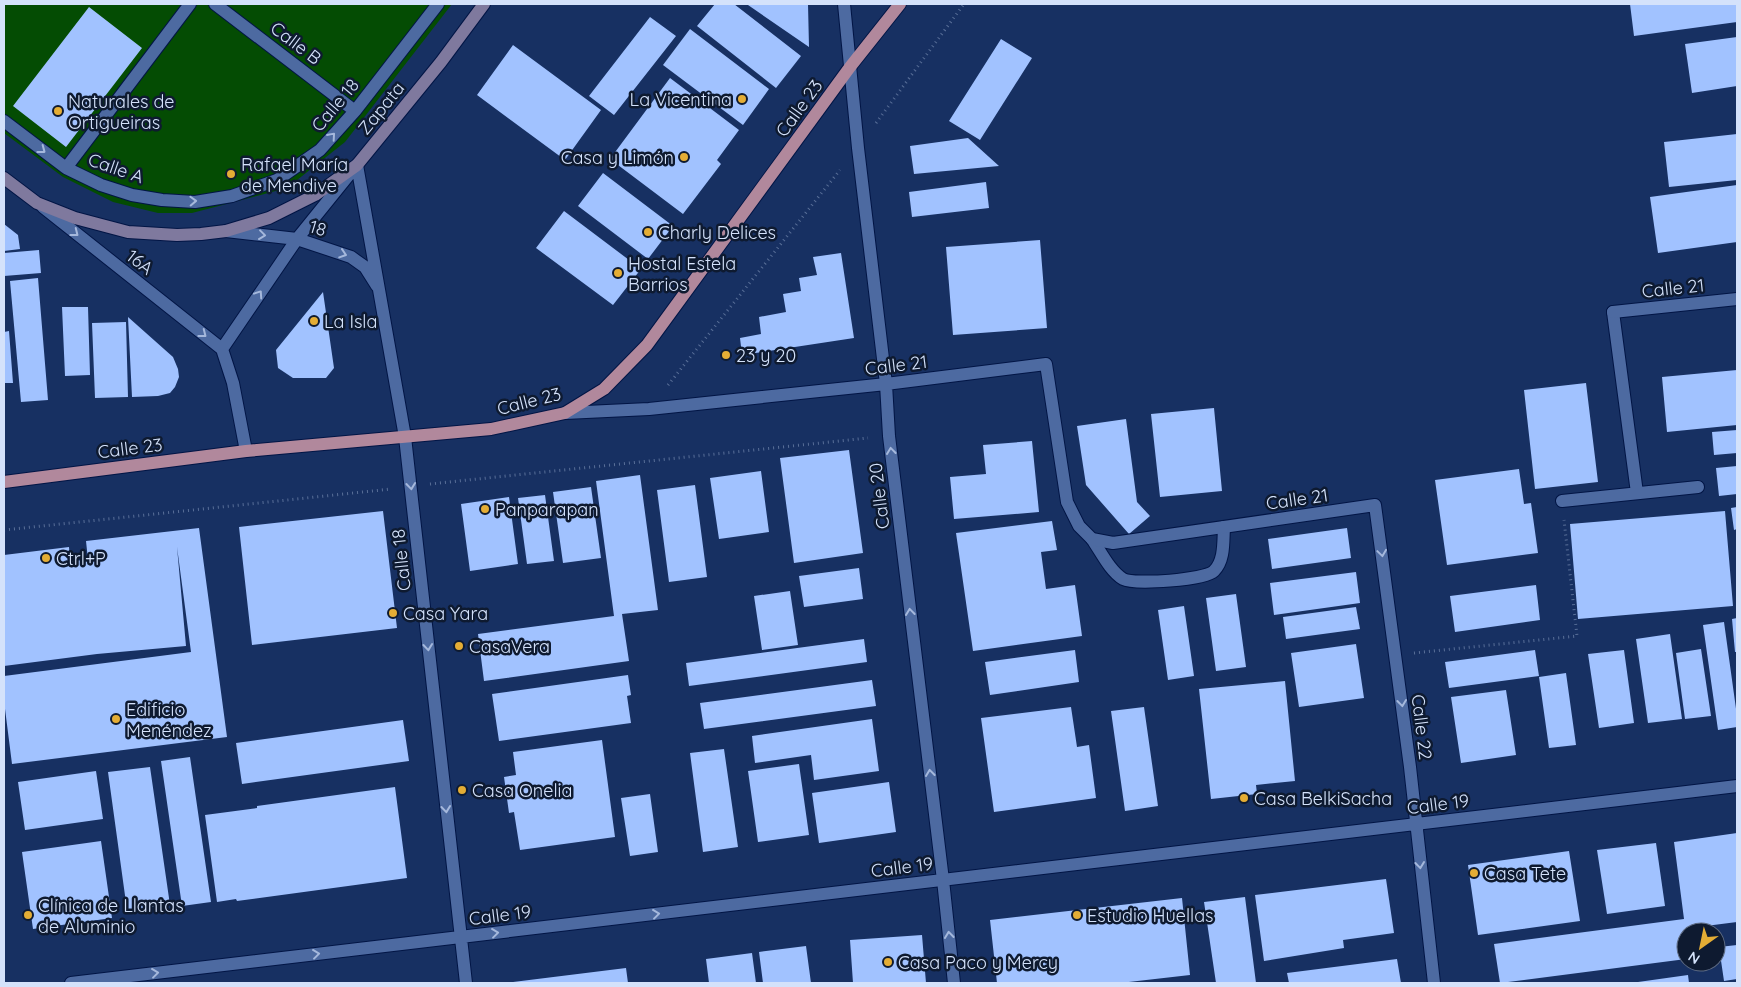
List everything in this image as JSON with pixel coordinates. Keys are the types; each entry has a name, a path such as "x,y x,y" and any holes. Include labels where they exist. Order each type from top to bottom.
{"main road":[{"name":"Zapata","path":"37,203 75,218 128,232 177,235 201,234 226,231 269,218 314,195 357,165 441,62 484,4"},
{"name":"Calle 23","path":"4,482 246,452 491,429 566,413 604,389 647,345 850,67 900,4"},
{"path":"4,178 37,203"}],"street":[{"path":"66,168 190,4"},
{"name":"Calle B","path":"215,4 355,111"},
{"name":"Calle 18","path":"232,196 277,180 320,150 355,111 438,4"},
{"name":"Calle 20","path":"844,4 858,148 886,384 889,436 954,983"},
{"name":"Calle A","path":"4,121 66,168 101,185 132,195 162,200 195,202 232,196"},
{"path":"246,452 233,383 222,348 297,240 357,165"},
{"name":"Calle 18","path":"357,165 381,292 405,437 466,983"},
{"name":"16A","path":"37,203 222,348"},
{"name":"18","path":"226,231 297,240 351,257 366,267 381,292"},
{"name":"Calle 21","path":"1637,494 1613,312 1737,299"},
{"name":"Calle 21","path":"566,413 649,409 886,384 1046,364 1067,502 1079,526 1092,539 1113,569 1123,578 1136,582 1202,577 1213,572 1221,561 1224,527"},
{"path":"1562,501 1698,487"},
{"name":"Calle 21","path":"1092,539 1113,543 1375,505"},
{"name":"Calle 22","path":"1375,505 1396,655 1434,983"},
{"name":"Calle 19","path":"71,983 1737,786"}],"path":[{"path":"649,409 858,148 964,4"},
{"path":"4,530 889,436"},
{"path":"1396,655 1577,636 1562,501"}],"green space":[{"path":"4,4 452,4 345,142 287,188 192,213 158,213 113,202 63,177 4,133"}],"building":[{"path":"715,4 734,4 801,56 776,88 697,26"},
{"path":"808,4 809,47 748,5"},
{"path":"1630,4 1737,4 1737,22 1634,36"},
{"path":"89,7 142,48 66,147 13,106"},
{"path":"650,17 676,36 614,115 589,96"},
{"path":"690,29 769,89 743,125 663,65"},
{"path":"1737,37 1737,86 1692,93 1685,44"},
{"path":"1001,39 1032,58 980,140 949,121"},
{"path":"513,45 601,110 565,160 477,95"},
{"path":"670,78 739,130 717,160 721,164 683,214 610,159"},
{"path":"1737,134 1737,180 1669,187 1664,142"},
{"path":"968,138 999,166 914,174 910,146"},
{"path":"603,173 673,226 648,259 578,206"},
{"path":"986,182 989,208 912,217 909,192"},
{"path":"1737,185 1737,242 1658,253 1650,197"},
{"path":"564,211 641,269 613,305 536,248"},
{"path":"4,224 18,235 20,249 4,251"},
{"path":"1040,240 1047,328 953,335 946,247"},
{"path":"39,250 41,273 4,276 4,253"},
{"path":"841,253 854,338 742,355 740,338 761,334 759,317 786,312 783,294 801,291 799,278 817,275 813,257"},
{"path":"38,278 48,400 21,402 10,281"},
{"name":"La Isla","path":"323,292 334,368 326,378 293,378 278,368 276,350"},
{"path":"62,307 88,307 90,375 65,376"},
{"path":"128,317 173,357 179,377 170,393 158,396 132,397"},
{"path":"126,322 128,397 95,398 92,323"},
{"path":"9,331 13,383 4,383 4,332"},
{"path":"1737,370 1737,425 1667,432 1662,377"},
{"path":"1586,383 1598,482 1535,489 1524,390"},
{"path":"1214,408 1222,491 1160,497 1151,414"},
{"path":"1126,419 1137,502 1150,516 1129,534 1086,485 1077,426"},
{"path":"1737,430 1737,453 1714,455 1712,432"},
{"path":"1032,441 1039,512 954,519 950,477 986,474 983,445"},
{"path":"849,450 863,553 794,563 780,458"},
{"path":"1737,466 1737,494 1719,496 1716,468"},
{"path":"1519,469 1524,504 1531,503 1538,553 1447,565 1435,480"},
{"path":"761,471 769,532 719,539 710,478"},
{"path":"640,475 658,610 622,614 629,661 484,681 478,634 614,616 596,481"},
{"path":"695,485 707,577 669,582 657,490"},
{"path":"591,487 601,558 563,563 553,492"},
{"path":"545,495 554,561 527,564 518,498"},
{"path":"509,497 518,564 470,571 461,504"},
{"path":"1737,507 1737,529 1734,530 1731,508"},
{"path":"383,511 397,628 252,645 239,527"},
{"path":"1725,511 1733,606 1578,619 1570,524"},
{"path":"1052,521 1057,550 1041,552 1046,589 1075,585 1082,636 973,651 956,533"},
{"path":"199,528 227,737 12,764 4,701 4,676 191,652 177,547 186,646 97,654 4,666 4,555 69,547 70,561 88,560 86,541"},
{"path":"1347,528 1351,558 1272,569 1268,539"},
{"path":"859,568 863,599 804,607 799,576"},
{"path":"1356,572 1360,603 1274,615 1270,583"},
{"path":"1536,585 1540,620 1455,632 1450,596"},
{"path":"790,591 798,645 762,650 754,596"},
{"path":"1236,594 1246,667 1216,671 1206,598"},
{"path":"1184,606 1194,676 1168,680 1158,610"},
{"path":"1356,607 1360,629 1286,639 1283,617"},
{"path":"1737,618 1737,652 1735,652 1732,619"},
{"path":"1724,622 1737,727 1718,730 1703,625"},
{"path":"1670,634 1682,719 1648,723 1636,639"},
{"path":"864,639 867,662 689,686 686,663"},
{"path":"1356,644 1364,698 1299,707 1291,653"},
{"path":"1701,649 1711,716 1685,719 1676,653"},
{"path":"1075,650 1079,682 990,695 985,662"},
{"path":"1535,650 1539,676 1449,688 1445,662"},
{"path":"1624,650 1634,723 1599,728 1588,654"},
{"path":"1566,673 1576,745 1549,748 1539,677"},
{"path":"628,675 631,695 627,696 631,723 499,741 492,694"},
{"path":"872,680 876,706 704,729 700,703"},
{"path":"1285,681 1295,781 1256,785 1257,794 1211,799 1199,689"},
{"path":"1506,690 1516,755 1461,763 1451,697"},
{"path":"1071,707 1077,747 1089,745 1096,798 994,812 981,718"},
{"path":"1144,707 1158,806 1125,811 1111,711"},
{"path":"872,719 879,771 814,780 811,755 755,763 752,736"},
{"path":"403,720 409,761 242,784 236,743"},
{"path":"602,740 615,837 520,850 514,812 509,813 504,777 516,775 513,752"},
{"path":"724,749 738,847 703,852 690,753"},
{"path":"190,757 211,902 182,906 161,761"},
{"path":"799,764 809,835 758,842 748,771"},
{"path":"150,767 170,905 127,910 108,772"},
{"path":"96,771 103,819 25,830 18,782"},
{"path":"889,782 896,832 819,843 812,793"},
{"path":"395,787 407,878 237,901 236,899 217,902 205,815"},
{"path":"650,794 658,852 630,856 621,798"},
{"path":"1737,833 1737,922 1676,922 1676,960 1500,983 1494,944 1684,919 1674,842"},
{"path":"101,841 112,918 33,929 22,852"},
{"path":"1656,843 1665,906 1607,914 1597,850"},
{"path":"1569,851 1580,921 1478,935 1468,865"},
{"path":"1386,879 1394,933 1343,940 1344,948 1264,961 1255,895"},
{"path":"1245,897 1256,983 1216,983 1204,902"},
{"path":"1182,898 1190,975 1120,983 997,983 990,920"},
{"name":"Casa Paco y Mercy","path":"922,935 926,983 853,983 850,940"},
{"path":"1737,945 1737,979 1724,981 1723,972 1726,972 1726,946"},
{"path":"806,946 811,983 763,983 759,952"},
{"path":"752,953 756,983 709,983 706,959"},
{"path":"1397,959 1401,983 1289,983 1287,973"},
{"path":"626,968 628,983 513,983 513,982"},
{"path":"1688,975 1689,983 1638,983 1638,982"}],"place":[{"name":"La Vicentina","path":"742,99"},
{"name":"Naturales de Ortigueiras","path":"58,111"},
{"name":"Casa y Limón","path":"684,157"},
{"name":"Rafael María de Mendive","path":"231,174"},
{"name":"Charly Delices","path":"648,232"},
{"name":"Hostal Estela Barrios","path":"618,273"},
{"name":"La Isla","path":"314,321"},
{"name":"23 y 20","path":"726,355"},
{"name":"Panparapan","path":"485,509"},
{"name":"Ctrl+P","path":"46,558"},
{"name":"Casa Yara","path":"393,613"},
{"name":"CasaVera","path":"459,646"},
{"name":"Edificio Menéndez","path":"116,719"},
{"name":"Casa Onelia","path":"462,790"},
{"name":"Casa BelkiSacha","path":"1244,798"},
{"name":"Casa Tete","path":"1474,873"},
{"name":"Clínica de Llantas de Aluminio","path":"28,915"},
{"name":"Estudio Huellas","path":"1077,915"},
{"name":"Casa Paco y Mercy","path":"888,962"}]}
